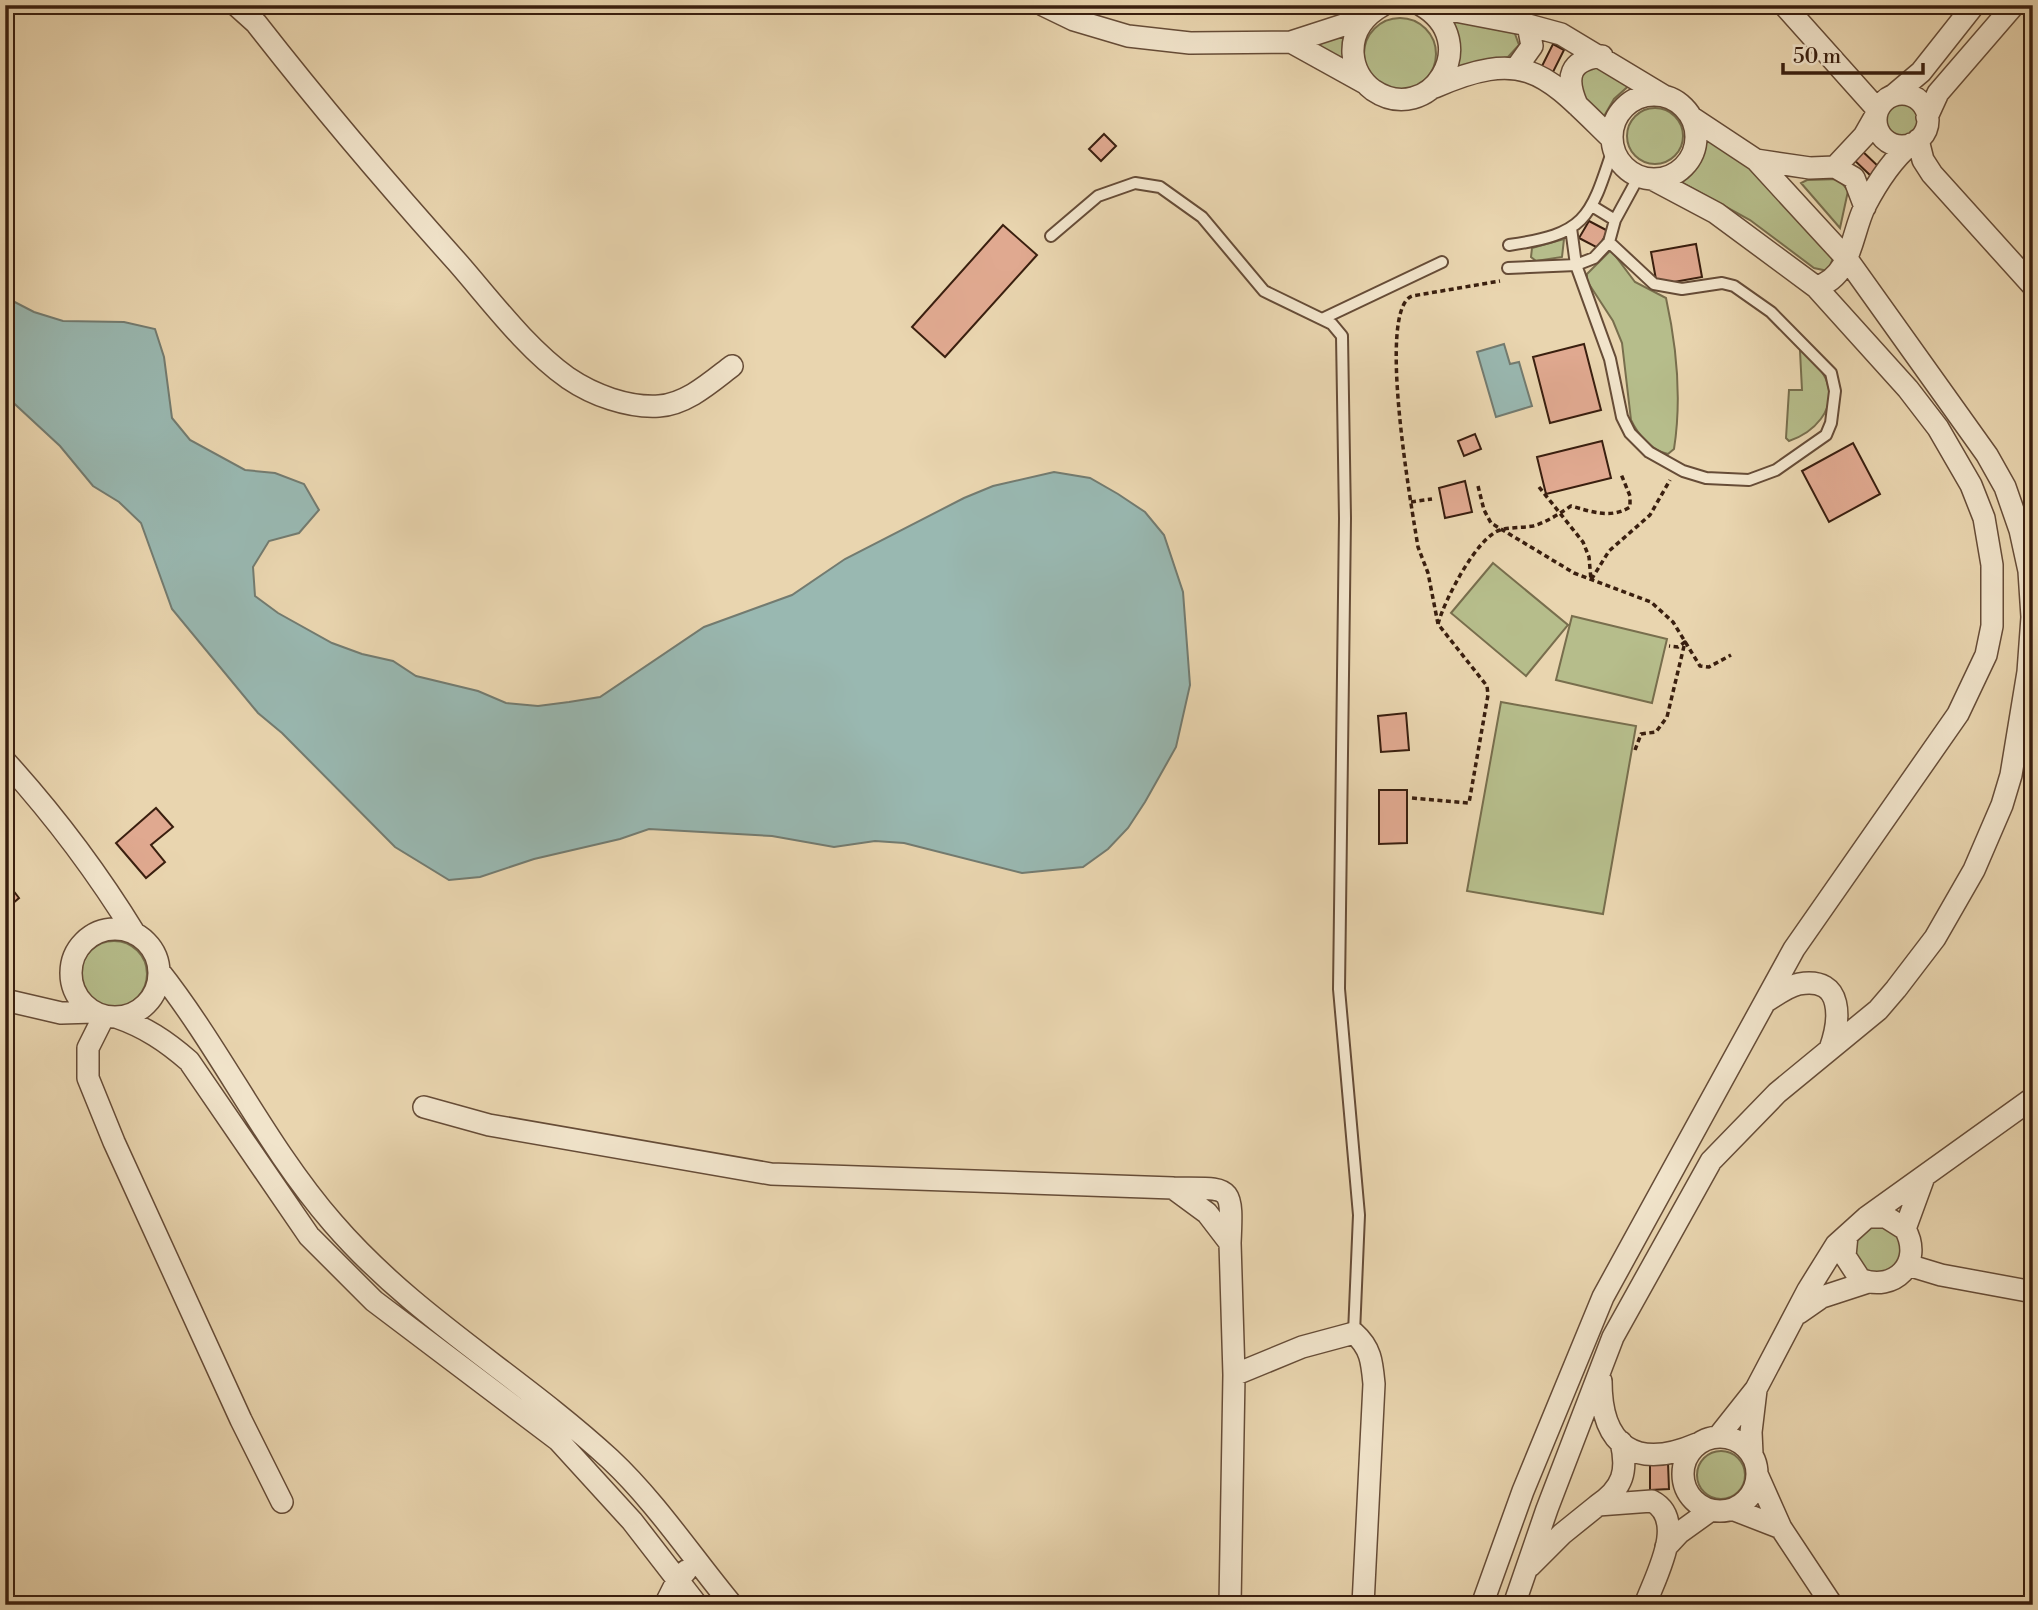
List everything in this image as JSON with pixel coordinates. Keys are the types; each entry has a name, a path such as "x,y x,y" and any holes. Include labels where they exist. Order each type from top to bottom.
{"street":[{"path":"236,5 256,23 376,171 466,272 535,349 571,380 604,397 658,406 685,398 732,366"},
{"path":"1043,5 1097,28 1142,38 1190,43 1291,42 1374,10"},
{"path":"1422,5 1561,34 1675,100 1691,117 1756,160 1847,259 1952,403 2005,487 2021,530 2029,570 2032,617 2028,673 2011,775 1974,870 1914,967 1878,1010 1777,1093 1711,1161 1614,1337 1514,1605"},
{"path":"1422,5 1438,18 1449,39 1449,62 1445,73 1430,89"},
{"path":"1784,5 1877,112 1877,128 1885,140 1897,145 1914,142"},
{"path":"1835,166 1864,136 1884,100 1921,72 1974,5"},
{"path":"1816,287 1838,274 1847,259 1865,206 1927,125 1927,117 1942,88 2014,5"},
{"path":"1365,83 1354,63 1353,51 1358,28 1374,10"},
{"path":"1517,67 1532,46 1528,25"},
{"path":"1291,42 1386,96 1398,99 1420,95 1483,68 1517,67 1554,85 1613,144 1623,166 1716,214 1816,287 1908,389 1954,451 1984,518 1993,565 1992,626 1986,655 1958,714 1794,949 1603,1297 1523,1491 1482,1605"},
{"path":"1577,106 1570,89 1572,73 1582,61 1602,56"},
{"path":"1895,94 1916,98 1927,117"},
{"path":"1613,144 1613,128 1623,108 1642,96 1664,96"},
{"path":"1645,178 1673,174 1689,159 1696,138 1691,117"},
{"path":"1914,142 1931,174 2033,286"},
{"path":"1756,160 1810,168 1835,166 1854,178 1865,206"},
{"path":"5,761 40,799 97,875 135,934 151,949 159,971 190,1011 293,1172 332,1222 382,1275 431,1318 612,1461 732,1605"},
{"path":"135,934 124,930 102,931 91,936 76,953 72,963 73,986 77,996 105,1015 149,1030 189,1061 310,1236 374,1301 558,1440 632,1521 697,1605"},
{"path":"5,1000 61,1013 127,1015 146,1004 158,983 159,971"},
{"path":"1764,1002 1797,984 1814,984 1829,991 1839,1009 1838,1029 1829,1051"},
{"path":"105,1015 88,1048 88,1078 114,1142 235,1408 282,1502"},
{"path":"1711,1510 1692,1499 1686,1490 1683,1469 1686,1459 1709,1440 1756,1389 1836,1245 1867,1217 2033,1098"},
{"path":"424,1107 489,1125 771,1174 1214,1189 1227,1193 1231,1212 1234,1375 1230,1605"},
{"path":"1905,1229 1924,1177"},
{"path":"1847,1234 1844,1247 1848,1265 1860,1279 1888,1283 1896,1278 1908,1265 1912,1245 1905,1229 1886,1217 1867,1217"},
{"path":"1908,1265 1941,1275 2033,1292"},
{"path":"1794,1317 1822,1297 1868,1282"},
{"path":"1234,1375 1302,1347 1354,1333 1367,1344 1372,1359 1374,1384 1363,1605"},
{"path":"1601,1370 1601,1407 1605,1422 1630,1450 1656,1457 1709,1440 1738,1441 1754,1464 1781,1528 1832,1605"},
{"path":"1732,1508 1750,1495 1754,1464 1751,1432 1756,1389"},
{"path":"1526,1570 1562,1534 1612,1495 1624,1474 1625,1461 1621,1442"},
{"path":"1598,1505 1692,1499"},
{"path":"1645,1605 1666,1547 1667,1517 1661,1506 1652,1501"},
{"path":"1666,1547 1679,1533 1711,1510 1732,1508 1781,1528"},
{"path":"665,1605 677,1581 696,1560"}],"lane":[{"path":"1509,245 1554,238 1571,228 1592,206 1613,144"},
{"path":"1508,268 1576,265 1594,258 1609,243 1615,220 1645,178"},
{"path":"1051,236 1098,196 1135,183 1160,187 1202,217 1264,291 1322,319 1337,328 1342,335 1345,518 1339,989 1359,1215 1354,1333"},
{"path":"1592,206 1615,220"},
{"path":"1571,228 1576,265 1610,359 1622,417 1630,433 1658,458 1683,471 1731,481 1749,480 1776,470 1829,432 1834,380 1821,361 1771,312 1742,290 1722,284 1682,289 1664,288 1645,278 1609,243"},
{"path":"1322,319 1442,262"}],"path":[{"path":"1412,797 1469,803 1488,695 1487,686 1438,624 1429,573 1418,547 1395,370 1399,308 1405,299 1412,296 1504,280"},
{"path":"1591,580 1609,551 1650,515 1671,479 1683,471"},
{"path":"1438,624 1458,579 1490,535 1501,529 1532,526 1572,506 1604,515 1620,513 1630,507 1630,496 1621,474"},
{"path":"1478,486 1484,510 1491,523 1591,580 1651,602 1669,616 1700,666 1709,667 1731,655"},
{"path":"1539,487 1583,542 1589,557 1591,580"},
{"path":"1411,502 1432,499"},
{"path":"1669,646 1678,647 1685,642"},
{"path":"1635,750 1641,734 1656,732 1667,717 1685,642"}],"green space":[{"path":"1449,17 1514,31 1519,45 1508,57 1456,68 1457,34"},
{"path":"1400,18 1420,24 1430,34 1436,54 1430,74 1420,84 1400,90 1380,84 1370,74 1364,54 1370,34 1380,24"},
{"path":"1347,35 1346,57 1342,58 1311,43"},
{"path":"1591,64 1633,82 1614,99 1603,118 1580,94 1577,82"},
{"path":"1901,103 1913,108 1918,120 1913,132 1901,137 1889,132 1884,120 1889,108"},
{"path":"1650,108 1660,108 1675,116 1681,125 1681,147 1675,156 1660,164 1650,164 1632,152 1627,141 1627,131 1639,113"},
{"path":"1709,136 1752,170 1833,258 1828,271 1814,268 1750,220 1679,181 1695,167"},
{"path":"1839,179 1848,191 1840,228 1801,183 1807,180"},
{"path":"1564,239 1562,257 1536,261 1531,257 1532,248"},
{"path":"1611,250 1635,282 1666,298 1673,336 1678,392 1674,449 1668,454 1656,450 1646,442 1631,420 1622,343 1613,321 1587,281 1587,274"},
{"path":"1800,351 1823,373 1829,402 1821,419 1814,426 1789,441 1786,438 1789,390 1802,390"},
{"path":"1493,563 1568,625 1526,676 1451,613"},
{"path":"1572,616 1667,639 1652,703 1556,680"},
{"path":"1501,702 1636,726 1603,914 1467,891"},
{"path":"114,941 127,943 142,956 147,974 145,987 132,1002 114,1007 101,1005 86,992 81,974 83,961 96,946"},
{"path":"1878,1225 1887,1226 1895,1232 1901,1240 1901,1258 1895,1266 1887,1272 1878,1273 1869,1272 1861,1266 1855,1258 1854,1249 1855,1240 1861,1232 1869,1226"},
{"path":"1721,1451 1738,1458 1745,1475 1738,1492 1721,1499 1704,1492 1697,1475 1704,1458"}],"water":[{"path":"5,297 34,312 63,321 124,322 155,329 164,357 172,418 190,440 245,470 275,473 304,484 319,510 299,533 269,541 253,567 255,596 278,613 332,643 393,661 416,676 478,691 506,703 538,706 600,697 704,627 792,595 845,559 964,498 993,486 1054,472 1090,478 1145,512 1164,535 1183,592 1190,685 1176,747 1128,828 1108,849 1083,867 1022,873 904,843 875,841 834,847 772,836 649,829 620,839 534,859 480,877 449,880 395,847 282,733 258,713 172,609 141,523 119,502 93,486 60,446 5,395"},
{"path":"1504,344 1510,364 1519,362 1532,406 1496,417 1477,352"}],"building":[{"path":"1553,44 1564,50 1551,76 1540,70"},
{"path":"1104,134 1116,146 1101,161 1089,149"},
{"path":"1859,148 1880,168 1872,177 1851,157"},
{"path":"1589,221 1608,231 1598,248 1579,238"},
{"path":"1003,225 1037,255 945,357 912,327"},
{"path":"1696,244 1702,277 1657,285 1651,252"},
{"path":"1584,344 1601,410 1550,423 1533,357"},
{"path":"1475,434 1481,449 1464,456 1458,441"},
{"path":"1602,441 1611,478 1546,494 1537,457"},
{"path":"1853,443 1880,494 1829,522 1802,471"},
{"path":"1465,481 1472,512 1445,518 1439,488"},
{"path":"1406,713 1409,750 1381,752 1378,716"},
{"path":"1379,790 1407,790 1407,843 1379,844"},
{"path":"156,808 173,827 151,845 165,862 146,878 116,843"},
{"path":"9,885 19,898 5,910 5,888"},
{"path":"1650,1463 1668,1463 1669,1489 1650,1490"}]}
